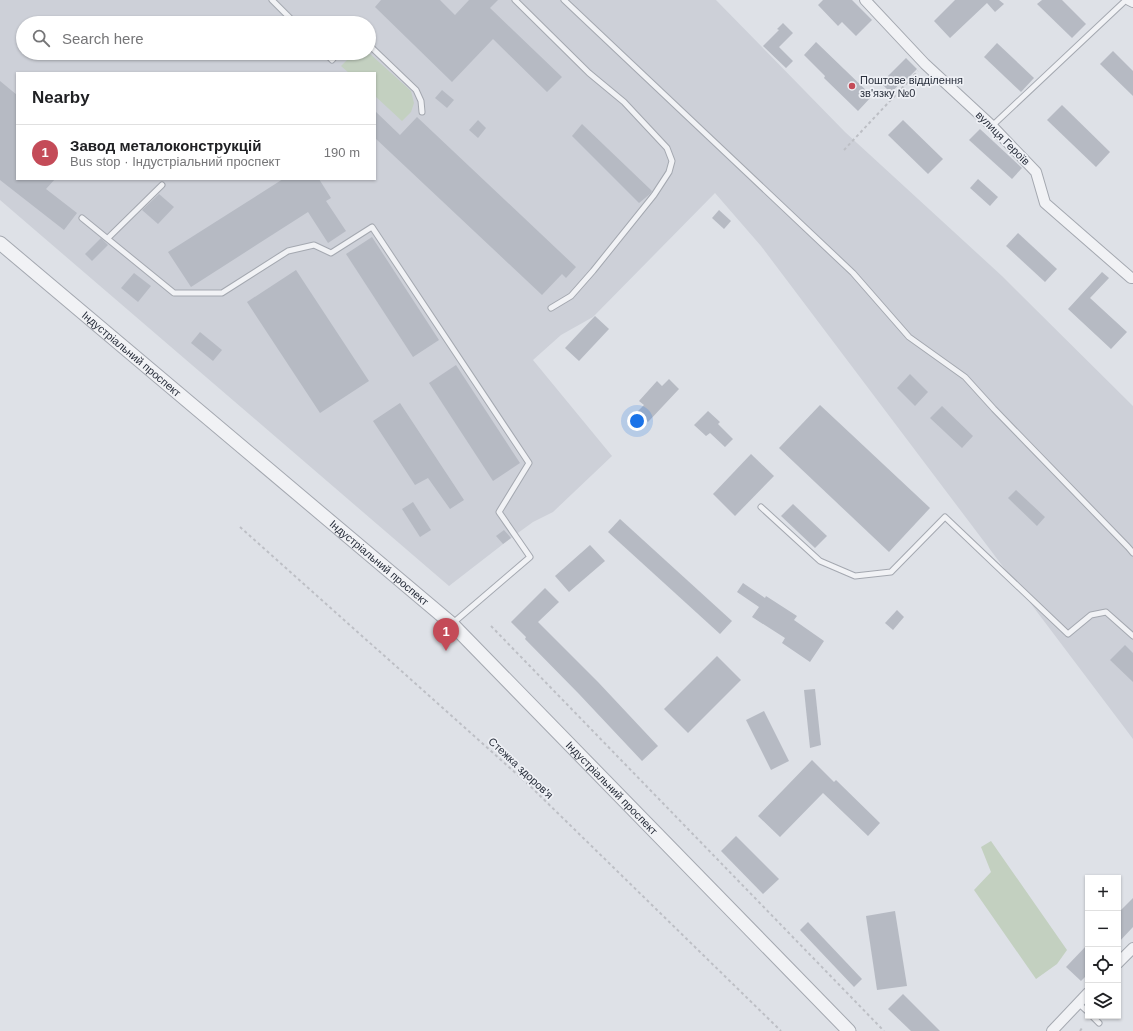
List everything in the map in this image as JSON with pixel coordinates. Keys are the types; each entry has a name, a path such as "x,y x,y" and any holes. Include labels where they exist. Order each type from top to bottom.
{"street":[{"name":"вулиця Героїв","path":"864,0 925,64 992,126 1036,172 1045,203 1131,278 1133,278"},
{"path":"1129,0 1133,2"},
{"name":"Індустріальний проспект","path":"0,243 452,624 849,1031"},
{"path":"1121,960 1133,948"},
{"path":"1052,1031 1085,997"}],"lane":[{"path":"272,0 288,16"},
{"path":"515,0 589,73 624,102 666,148 672,161 669,172 654,195 593,270 571,296 551,308"},
{"path":"564,0 853,273 909,337 965,377 1133,553"},
{"path":"992,126 1126,0"},
{"path":"376,52 416,90 421,101 422,112"},
{"path":"108,238 162,185"},
{"path":"82,218 174,293 222,293 288,251 314,245 331,254 372,227 529,463 499,512 530,557 452,624"},
{"path":"761,507 820,561 855,576 891,572 945,517 1068,634 1091,615 1106,612 1133,636"},
{"path":"1078,1004 1085,1010"},
{"path":"1095,1019 1100,1023"}],"path":[{"path":"844,150 925,64"},
{"name":"Стежка здоров'я","path":"240,527 529,785 781,1031"},
{"path":"491,626 884,1031"}],"shaded area":[{"path":"0,0 716,0 845,132 1002,276 1133,406 1133,739 761,246 715,193 593,317 561,335 533,360 612,456 553,512 533,522 449,586 0,200"}],"green space":[{"path":"376,59 411,91 414,103 411,112 402,121 376,97 376,72 348,72 341,66 347,60"},
{"path":"991,841 1067,950 1057,964 1036,979 974,890 991,872 981,847"}],"building":[{"path":"381,0 440,0 455,15 469,0 498,0 490,8 562,77 547,92 493,39 452,82 375,7"},
{"path":"823,0 852,0 872,20 856,36 842,22 838,26 818,5"},
{"path":"955,0 999,0 1004,4 995,12 987,3 950,38 934,21"},
{"path":"1042,0 1062,0 1086,24 1072,38 1037,4"},
{"path":"783,23 793,33 779,47 793,61 786,68 763,46 779,30 777,29"},
{"path":"816,42 872,96 858,111 824,78 825,76 804,55"},
{"path":"997,43 1034,78 1021,92 984,57"},
{"path":"1113,51 1133,71 1133,96 1100,64"},
{"path":"906,58 917,69 903,83 902,81 891,93 881,83"},
{"path":"0,81 16,94 16,180 54,180 46,189 77,213 64,230 0,180"},
{"path":"442,90 454,100 447,108 435,98"},
{"path":"1062,105 1110,152 1096,167 1047,120"},
{"path":"376,112 400,135 417,117 576,267 566,278 562,274 542,295 376,139"},
{"path":"478,120 486,128 478,138 469,130"},
{"path":"903,120 943,159 928,174 888,135"},
{"path":"582,124 652,191 650,194 639,203 572,136"},
{"path":"980,129 1022,168 1012,179 969,140"},
{"path":"978,179 998,197 990,206 970,188"},
{"path":"281,180 320,180 331,198 326,201 346,231 328,243 308,212 191,287 168,252"},
{"path":"159,194 174,207 158,224 142,210"},
{"path":"719,210 731,221 724,229 712,218"},
{"path":"1018,233 1057,269 1045,282 1006,246"},
{"path":"372,237 439,340 413,357 346,254"},
{"path":"101,238 108,245 92,261 85,254"},
{"path":"296,270 369,381 320,413 247,302"},
{"path":"1102,272 1109,278 1090,298 1127,332 1111,349 1068,309"},
{"path":"134,273 151,286 138,302 121,288"},
{"path":"595,316 609,329 579,361 565,348"},
{"path":"200,332 222,350 213,361 191,343"},
{"path":"456,365 520,463 493,481 429,383"},
{"path":"910,374 928,392 915,406 897,388"},
{"path":"669,379 679,389 648,422 637,412 644,405 639,401 657,381 662,386"},
{"path":"400,403 464,500 450,509 428,478 415,485 373,421"},
{"path":"820,405 930,508 889,552 779,448"},
{"path":"942,406 973,436 962,448 930,418"},
{"path":"708,411 720,422 718,424 733,439 725,447 710,433 706,436 694,425"},
{"path":"751,454 774,476 735,516 713,494"},
{"path":"1016,490 1045,517 1037,526 1008,498"},
{"path":"413,502 431,530 420,537 402,509"},
{"path":"793,504 827,536 815,548 781,516"},
{"path":"620,519 732,621 720,634 608,532"},
{"path":"504,530 511,538 503,544 496,536"},
{"path":"590,545 605,561 569,592 555,576"},
{"path":"743,583 765,598 766,596 797,616 794,620 824,641 810,662 782,643 785,638 752,617 759,607 737,592"},
{"path":"545,588 559,602 538,622 598,682 658,746 642,761 525,639 526,637 511,622"},
{"path":"897,610 904,617 893,630 885,623"},
{"path":"1125,645 1133,653 1133,682 1110,660"},
{"path":"717,656 741,680 688,733 664,709"},
{"path":"815,689 821,745 810,748 804,690"},
{"path":"764,711 789,761 771,770 746,720"},
{"path":"812,760 834,782 836,780 880,823 868,836 823,793 780,837 758,816"},
{"path":"736,836 779,879 763,894 721,851"},
{"path":"1133,898 1133,927 1121,940 1121,911"},
{"path":"895,911 907,986 877,990 866,916"},
{"path":"808,922 862,979 854,987 800,930"},
{"path":"1085,947 1085,977 1081,981 1066,967"},
{"path":"903,994 940,1031 911,1031 888,1009"}],"place":[{"name":"Поштове відділення зв'язку №0","path":"852,86"},
{"name":"Завод металоконструкцій","path":"446,651"}]}
